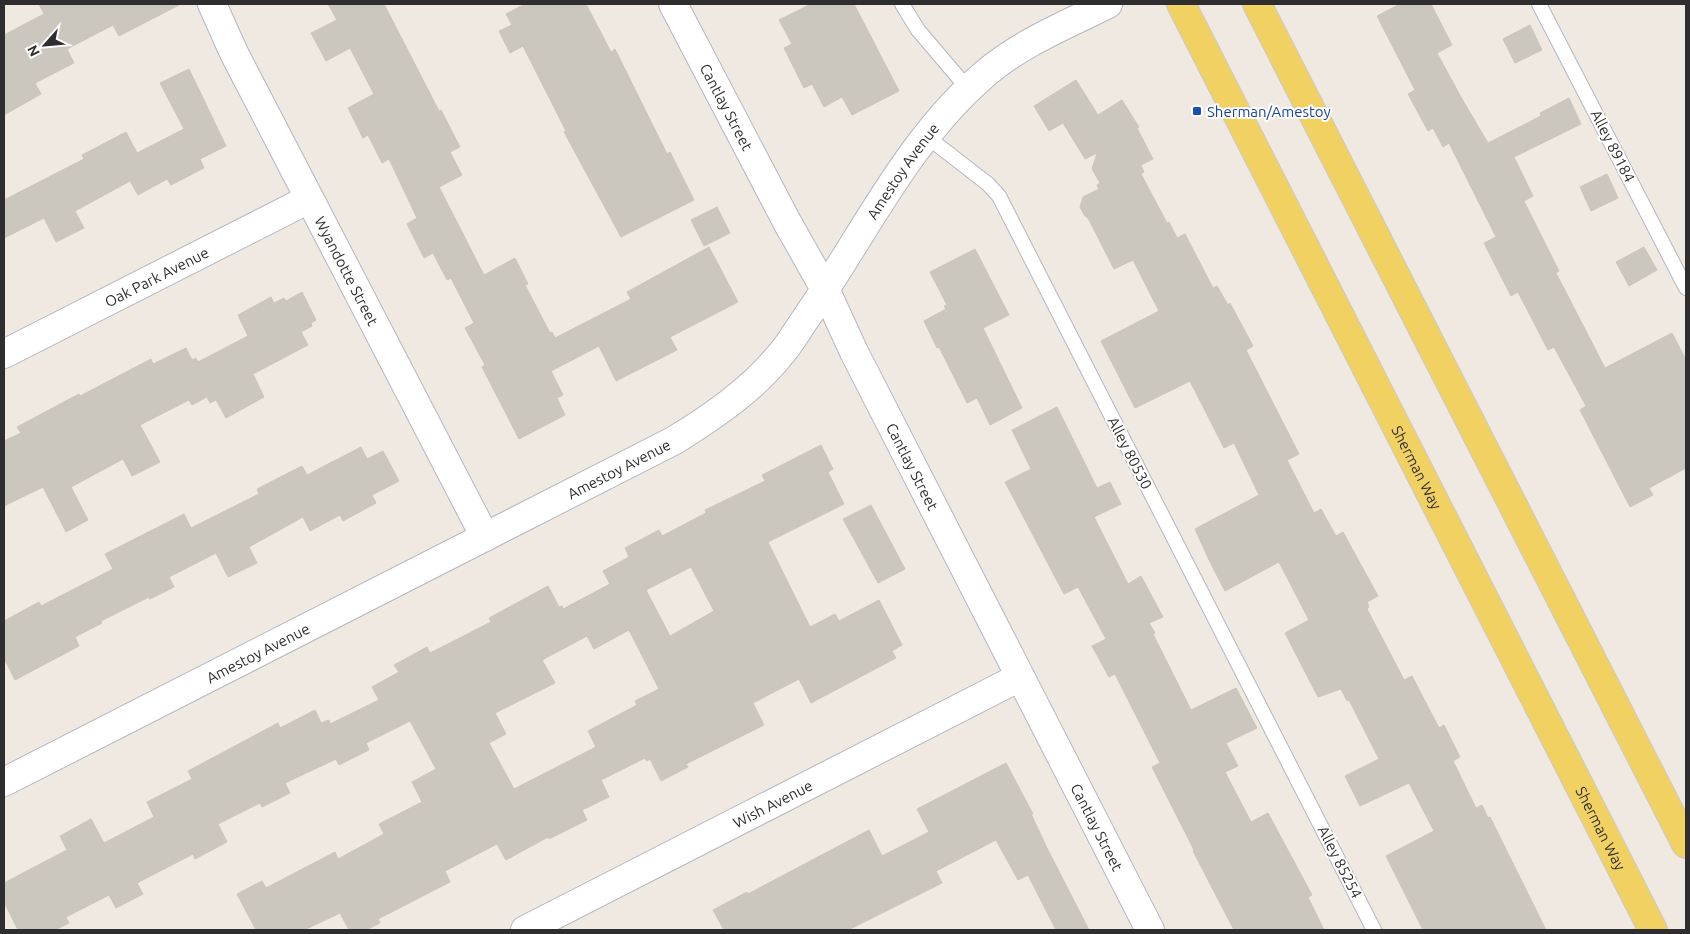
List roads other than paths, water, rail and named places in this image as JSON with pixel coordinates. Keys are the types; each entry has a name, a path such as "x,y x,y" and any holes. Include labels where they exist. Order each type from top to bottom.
{"main road":[{"name":"Sherman Way","path":"1181,4 1654,930"},
{"path":"1257,4 1686,844"}],"street":[{"name":"Wyandotte Street","path":"212,4 234,53 485,537"},
{"name":"Cantlay Street","path":"673,4 787,222 826,290 854,352 1150,930"},
{"name":"Amestoy Avenue","path":"4,782 675,440 695,427 753,383 780,356 826,290 906,161 926,136 969,90 987,72 1019,50 1108,4"},
{"name":"Oak Park Avenue","path":"4,354 309,198"},
{"name":"Wish Avenue","path":"525,930 1020,677"}],"lane":[{"path":"902,4 918,30 969,90"},
{"name":"Alley 89184","path":"1539,4 1686,288"},
{"name":"Alley 80530","path":"926,136 988,184 999,196 1305,794"},
{"name":"Alley 85254","path":"1305,794 1374,930"}],"place":[{"name":"Sherman/Amestoy","path":"1197,111"}]}
